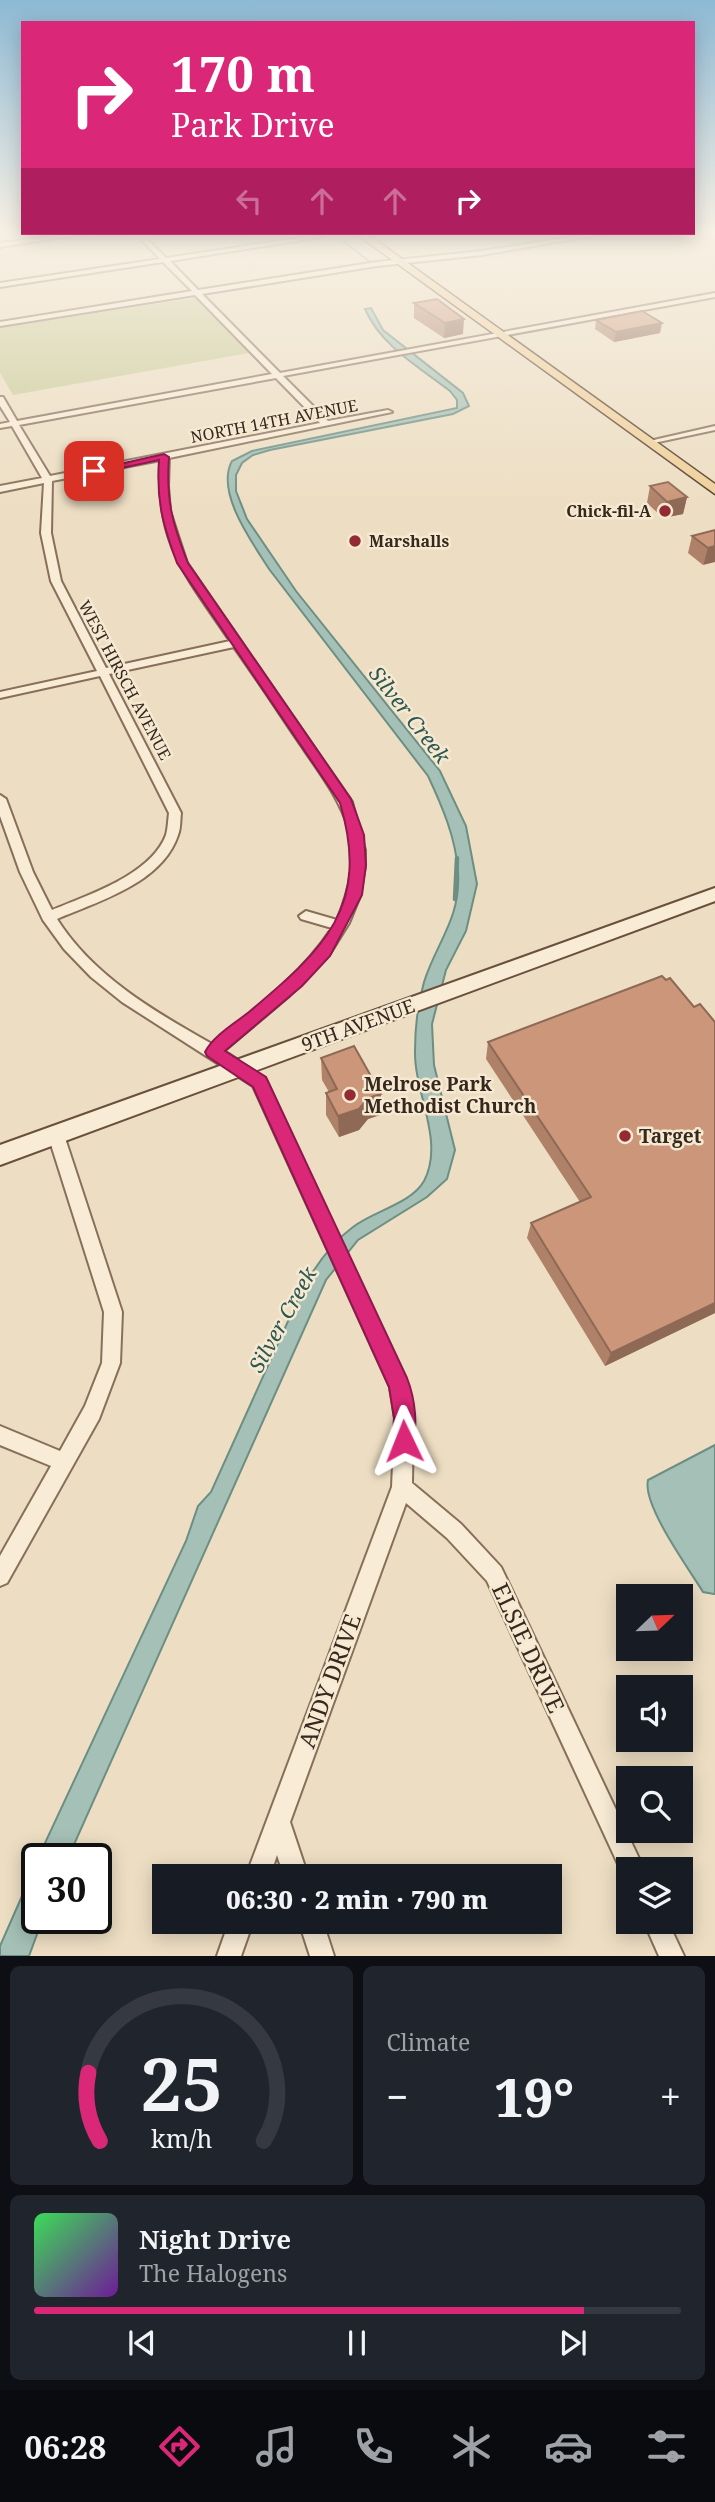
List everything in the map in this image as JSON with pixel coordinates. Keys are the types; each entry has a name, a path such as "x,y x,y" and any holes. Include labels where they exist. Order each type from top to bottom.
{"main road":[{"path":"484,322 715,490"},
{"path":"500,322 715,475"}],"street":[{"path":"226,322 326,424"},
{"path":"0,426 567,322"},
{"path":"0,399 48,480"},
{"name":"NORTH 14TH AVENUE","path":"0,489 388,412"},
{"path":"649,442 715,428"},
{"path":"164,457 162,491 182,563 346,802 357,835 359,865 354,895 325,952 296,981 213,1052"},
{"name":"WEST HIRSCH AVENUE","path":"48,480 46,533 51,565 75,622 172,803 175,828 165,851 143,871 48,917"},
{"path":"0,695 237,643"},
{"path":"0,799 34,888 48,917 65,941 108,983 157,1020 241,1068 260,1082 400,1386 404,1418 402,1487"},
{"name":"9TH AVENUE","path":"4,1148 56,1135 715,894"},
{"path":"306,916 339,925"},
{"path":"0,1576 92,1412 111,1363 113,1312 56,1135"},
{"path":"0,1435 64,1462"},
{"name":"ANDY DRIVE","path":"262,1864 402,1487"},
{"name":"ELSIE DRIVE","path":"402,1487 454,1531 494,1574 626,1857"},
{"path":"278,1821 292,1864"},
{"path":"229,1956 237,1934"},
{"path":"315,1934 322,1956"},
{"path":"662,1934 672,1956"}],"green space":[{"path":"32,322 219,322 249,353 13,395 0,373 0,327"}],"shaded area":[{"path":"372,322 379,322 383,330 463,393 469,406 453,414 253,455 242,463 236,475 236,491 247,519 296,591 440,771 466,826 477,884 466,931 446,970 432,1024 434,1065 455,1150 447,1179 427,1197 358,1240 326,1280 75,1843 45,1843 186,1541 198,1506 211,1492 303,1288 331,1247 345,1233 361,1221 410,1196 424,1181 430,1166 430,1133 416,1067 416,1034 424,982 456,904 458,872 451,835 428,776 269,569 245,531 228,487 228,473 232,461 252,451 457,408 457,400 450,391 391,345"},
{"path":"715,1445 714,1594 703,1592 668,1537 652,1505 648,1480"},
{"path":"21,1898 21,1934 37,1934 29,1956 0,1956 0,1946"}],"building":[{"path":"600,322 662,323 616,332"},
{"path":"668,482 687,497 667,502 650,486"},
{"path":"715,530 715,546 708,548 692,536"},
{"name":"Target","path":"662,976 666,980 670,978 694,1007 700,1004 715,1022 715,1303 611,1353 531,1223 591,1197 488,1042"},
{"path":"354,1046 381,1094 368,1098 359,1109 338,1116 326,1093 337,1089 321,1058"}],"waterway":[{"name":"Silver Creek","path":"455,899 457,858"}],"place":[{"name":"Chick-fil-A","path":"665,511"},
{"name":"Marshalls","path":"355,541"},
{"name":"Melrose Park Methodist Church","path":"350,1095"},
{"name":"Target","path":"625,1136"}],"route":[{"path":"94,471 164,457 162,491 170,531 182,563 346,802 357,835 359,865 354,895 325,952 296,981 213,1052 260,1082 400,1386 404,1441"}]}
